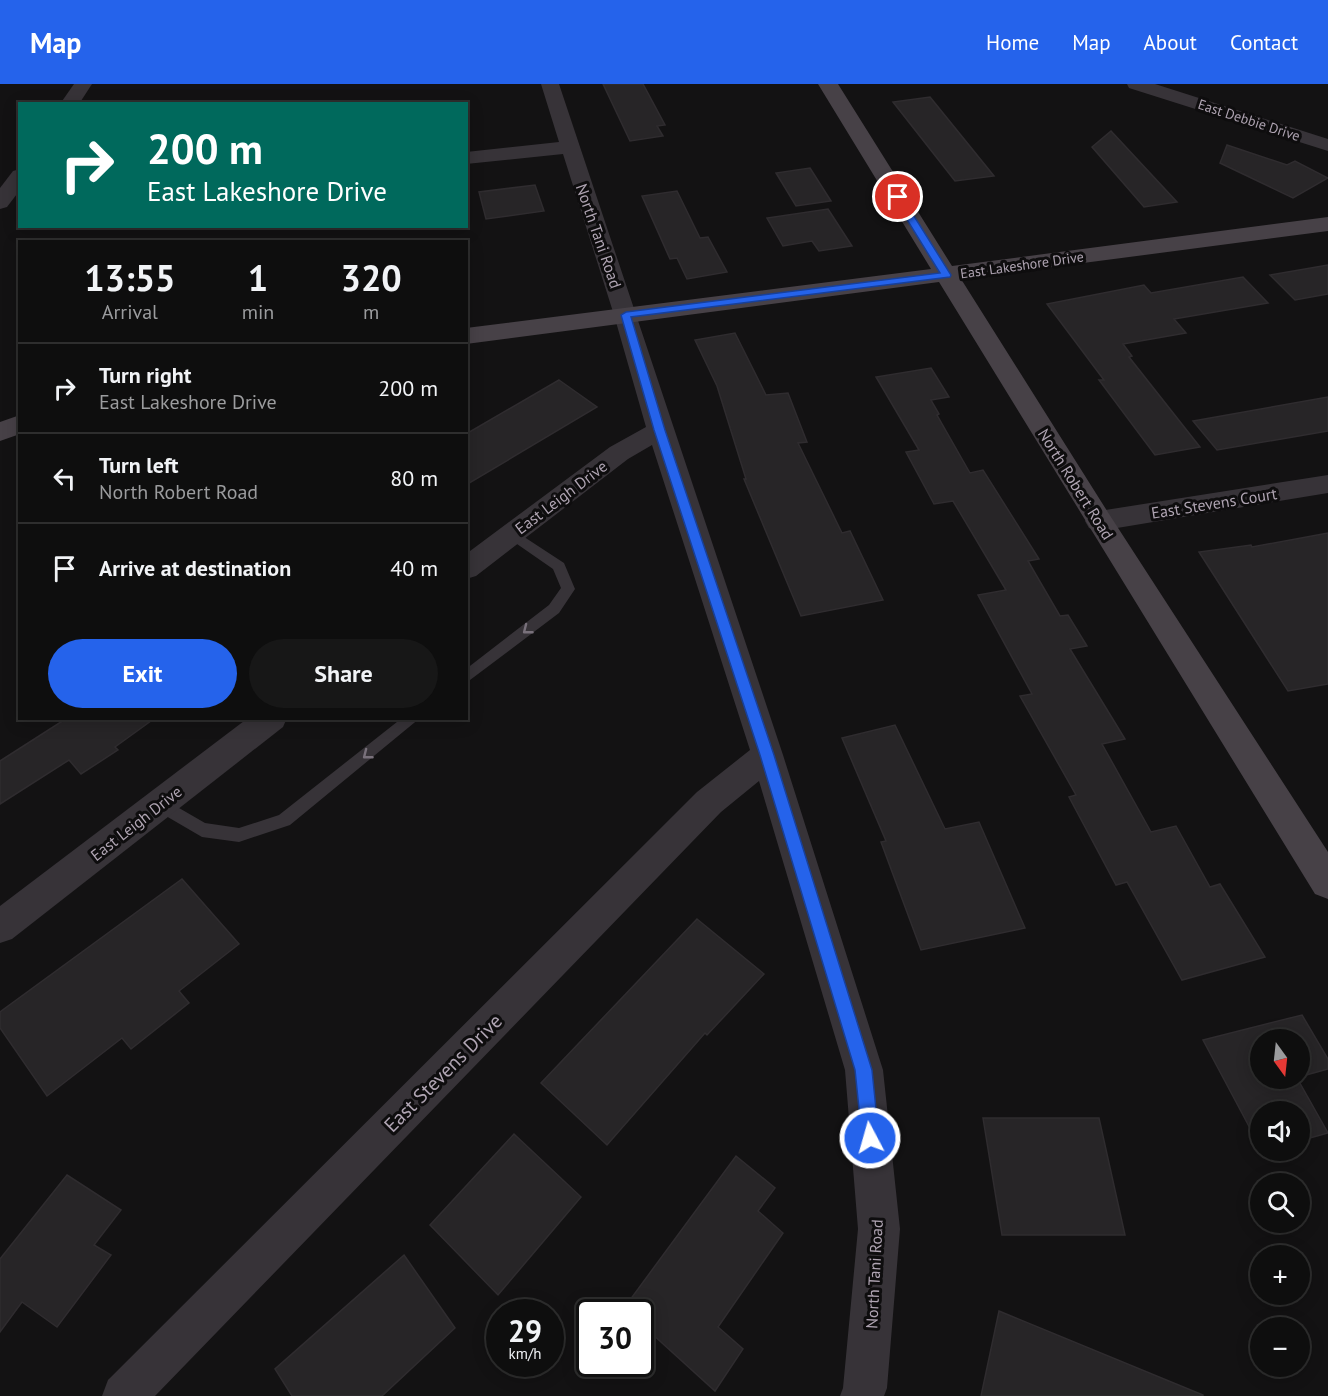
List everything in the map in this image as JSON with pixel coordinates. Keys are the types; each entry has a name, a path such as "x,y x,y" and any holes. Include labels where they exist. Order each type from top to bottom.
{"main road":[{"name":"North Robert Road","path":"828,84 1099,521 1328,883"},
{"name":"East Lakeshore Drive","path":"468,336 1328,224"},
{"path":"0,432 18,425"}],"street":[{"path":"70,102 83,84"},
{"name":"North Tani Road","path":"550,84 626,315 660,430 767,755 864,1070 879,1229 865,1388 862,1396"},
{"name":"East Debbie Drive","path":"1136,84 1328,145"},
{"path":"468,158 569,147"},
{"path":"0,203 18,178"},
{"name":"East Leigh Drive","path":"468,567 619,453 660,430"},
{"name":"East Stevens Court","path":"1099,521 1328,484"},
{"name":"East Leigh Drive","path":"0,927 269,720"},
{"name":"East Stevens Drive","path":"124,1396 709,802 767,755"}],"lane":[{"path":"468,675 554,609 568,589 559,566 512,534"},
{"path":"160,804 202,830 239,835 284,820 410,720"}],"building":[{"path":"603,84 643,84 665,125 657,126 663,136 630,141"},
{"path":"930,97 994,176 955,181 893,102"},
{"path":"1111,131 1177,202 1144,207 1092,147"},
{"path":"1227,145 1287,165 1295,161 1328,178 1293,198 1220,163"},
{"path":"810,168 831,201 796,206 776,173"},
{"path":"535,185 544,211 486,219 479,192"},
{"path":"677,191 700,238 708,237 727,272 687,279 677,258 670,259 642,196"},
{"path":"828,209 852,246 819,251 812,241 783,246 767,218"},
{"path":"1328,265 1328,294 1295,300 1270,275"},
{"path":"1243,277 1268,303 1174,319 1186,333 1123,344 1132,356 1129,357 1200,447 1155,455 1099,380 1104,380 1047,304 1144,285 1151,293"},
{"path":"735,333 766,395 788,393 807,442 798,443 842,533 850,531 883,600 801,616 744,479 746,479 717,386 695,340"},
{"path":"931,368 949,397 931,400 939,414 937,415 970,473 983,470 1039,559 1028,561 1060,616 1068,615 1087,646 1070,649 1125,739 1102,744 1151,832 1176,826 1210,887 1220,884 1265,957 1182,980 1127,882 1116,885 1069,797 1076,795 1020,696 1032,694 978,595 1006,590 953,501 934,504 906,452 919,450 876,377"},
{"path":"559,380 597,407 468,484 468,433"},
{"path":"1328,397 1328,431 1217,450 1193,421"},
{"path":"1328,533 1328,684 1288,691 1199,552 1251,545 1252,547"},
{"path":"64,720 152,720 115,747 118,750 81,774 69,760 0,804 0,761"},
{"path":"895,725 945,829 979,822 1025,928 921,950 881,842 886,841 842,738"},
{"path":"182,879 239,944 179,991 189,1003 131,1049 122,1038 47,1096 0,1028 0,1012"},
{"path":"697,919 764,974 707,1035 705,1033 607,1145 541,1083"},
{"path":"1302,1015 1328,1059 1328,1069 1310,1074 1310,1029 1250,1029 1250,1089 1303,1089 1310,1101 1250,1101 1250,1128 1203,1040"},
{"path":"1310,1101 1328,1133 1310,1138"},
{"path":"983,1118 1099,1118 1125,1235 1002,1235"},
{"path":"514,1134 581,1197 498,1295 430,1225"},
{"path":"736,1156 775,1188 758,1211 783,1233 718,1327 743,1349 715,1391 654,1336 654,1299 631,1299"},
{"path":"67,1175 121,1210 94,1245 111,1255 57,1327 22,1302 0,1332 0,1259"},
{"path":"404,1255 455,1328 382,1396 292,1396 275,1369"},
{"path":"999,1311 1203,1395 1203,1396 981,1396"}],"route":[{"path":"870,1138 864,1070 767,755 660,430 626,315 946,275 898,197"}]}
